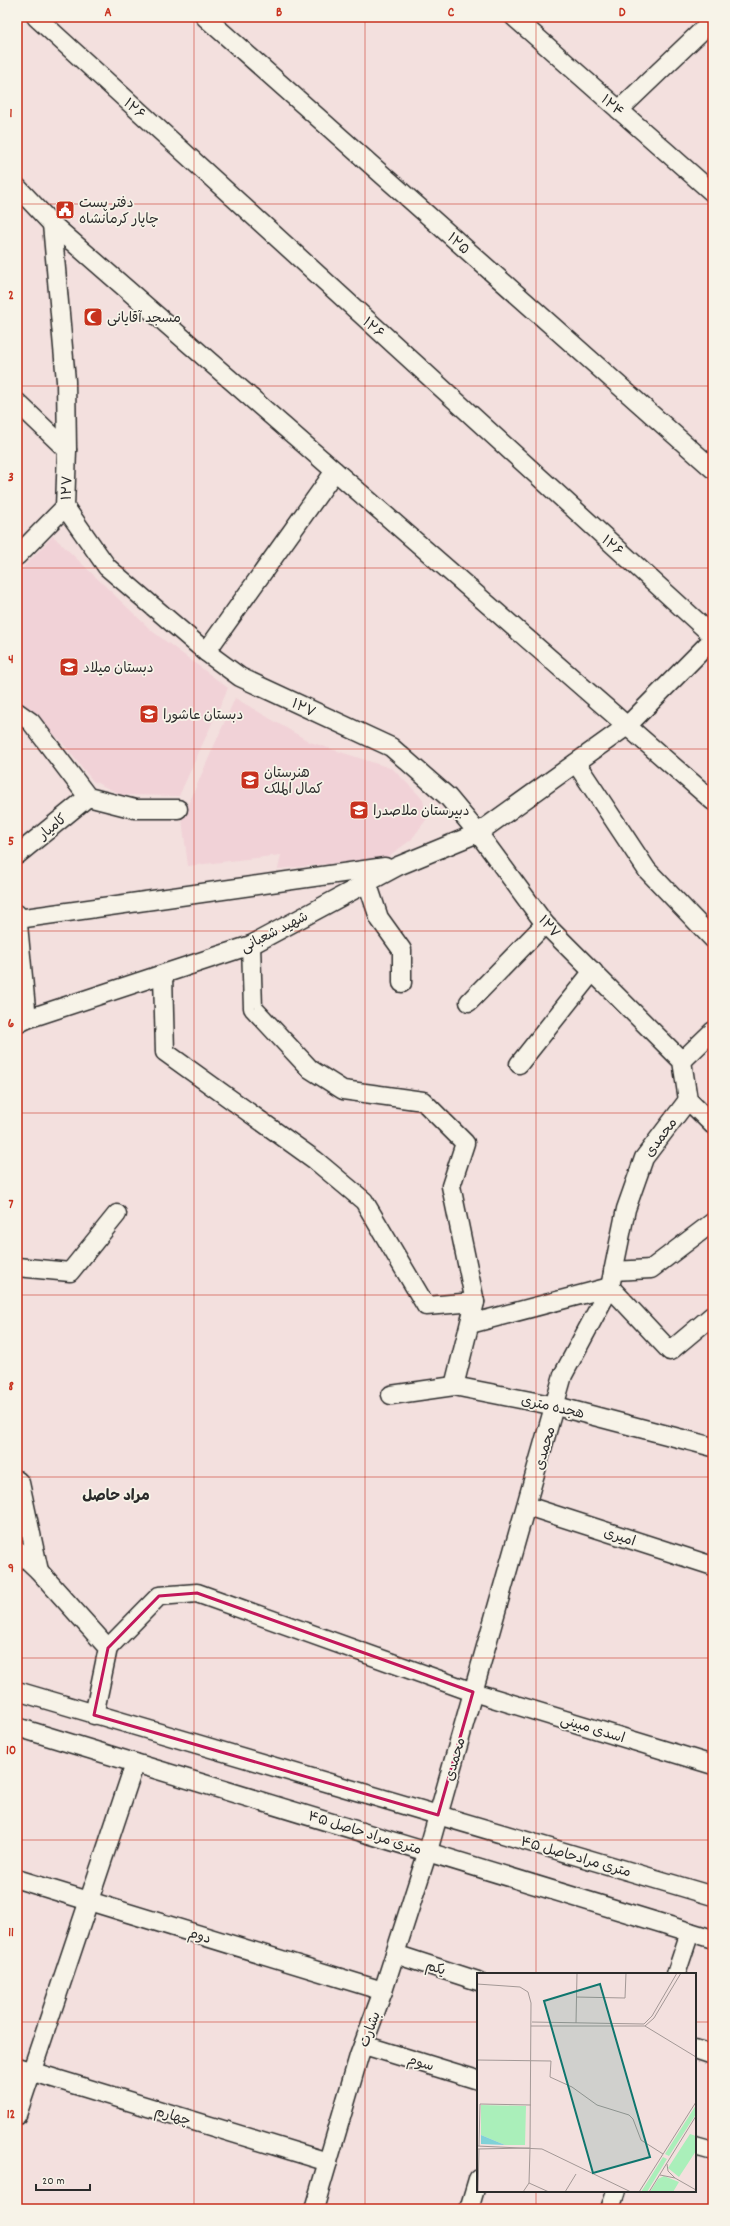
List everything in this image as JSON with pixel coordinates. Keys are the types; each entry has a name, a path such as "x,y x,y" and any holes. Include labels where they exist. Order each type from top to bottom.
{"street":[{"name":"۱۲۶","path":"36,17 713,638"},
{"name":"۱۲۵","path":"205,17 713,469"},
{"name":"۱۲۴","path":"514,17 713,193"},
{"path":"619,110 713,20"},
{"path":"17,187 52,224 713,801"},
{"name":"۱۲۷","path":"52,224 66,381 68,450 65,507 107,567 206,652 240,677 391,747 448,797 478,833 545,924 682,1061"},
{"path":"17,402 68,450"},
{"path":"206,652 335,471"},
{"path":"17,556 65,507"},
{"name":"شهید شعبانی","path":"22,1022 251,945 398,866 478,833 627,726 713,638"},
{"path":"17,712 31,722 88,797 135,809 178,809"},
{"path":"576,763 647,870 713,939"},
{"name":"کامیار","path":"17,855 88,797"},
{"path":"22,1022 17,916 398,866"},
{"path":"367,882 378,918 402,950 402,983"},
{"path":"469,1002 545,924"},
{"path":"251,945 253,1008 310,1069 343,1090 423,1101 465,1143 451,1186 475,1302 454,1386"},
{"path":"519,1064 593,971"},
{"path":"163,975 165,1052 315,1160 364,1201 426,1306 475,1302"},
{"path":"713,1031 682,1061 688,1100 713,1125"},
{"name":"محمدی","path":"428,1851 556,1406 563,1375 611,1279 626,1209 644,1158 688,1100"},
{"path":"17,1267 70,1272 117,1214"},
{"path":"470,1324 611,1279 651,1269 713,1222"},
{"path":"611,1279 670,1351 713,1315"},
{"name":"هجده متری","path":"391,1395 454,1386 556,1406 713,1447"},
{"path":"17,1480 20,1483 39,1571"},
{"name":"امیری","path":"527,1506 713,1566"},
{"path":"17,1550 39,1571 108,1648 94,1715"},
{"path":"17,1566 39,1571"},
{"name":"اسدی مبینی","path":"108,1648 159,1596 197,1593 473,1692 713,1765"},
{"path":"17,1691 94,1715 438,1815"},
{"name":"۴۵ متری مراد حاصل","path":"17,1727 713,1939"},
{"path":"17,2115 24,2069 88,1901 135,1762"},
{"name":"۴۵ متری مرادحاصل","path":"438,1815 713,1896"},
{"name":"بشارت","path":"314,2209 364,2045 428,1851"},
{"name":"دوم","path":"17,1879 383,1991"},
{"path":"676,1973 690,1932"},
{"name":"یکم","path":"395,1954 477,1981"},
{"name":"سوم","path":"364,2045 477,2080"},
{"path":"696,2049 713,2055"},
{"name":"چهارم","path":"24,2069 328,2162"},
{"path":"696,2146 713,2151"},
{"path":"469,2209 477,2182"},
{"path":"610,2209 616,2192"}],"highlighted area":[{"path":"197,1593 473,1692 438,1815 94,1715 108,1648 159,1596"}],"shaded area":[{"path":"53,536 152,631 228,688 179,796 122,795 93,781 60,740 17,703 17,574"},
{"path":"235,698 310,742 393,769 423,799 426,820 411,840 386,858 278,869 281,855 188,866 182,819"}],"place":[{"name":"دفتر پست چاپار کرمانشاه","path":"65,210"},
{"name":"مسجد آقایانی","path":"93,317"},
{"name":"دبستان میلاد","path":"69,667"},
{"name":"دبستان عاشورا","path":"149,714"},
{"name":"هنرستان کمال الملک","path":"250,780"},
{"name":"دبیرستان ملاصدرا","path":"359,810"}],"district":[{"name":"مراد حاصل","path":"116,1495"}]}
